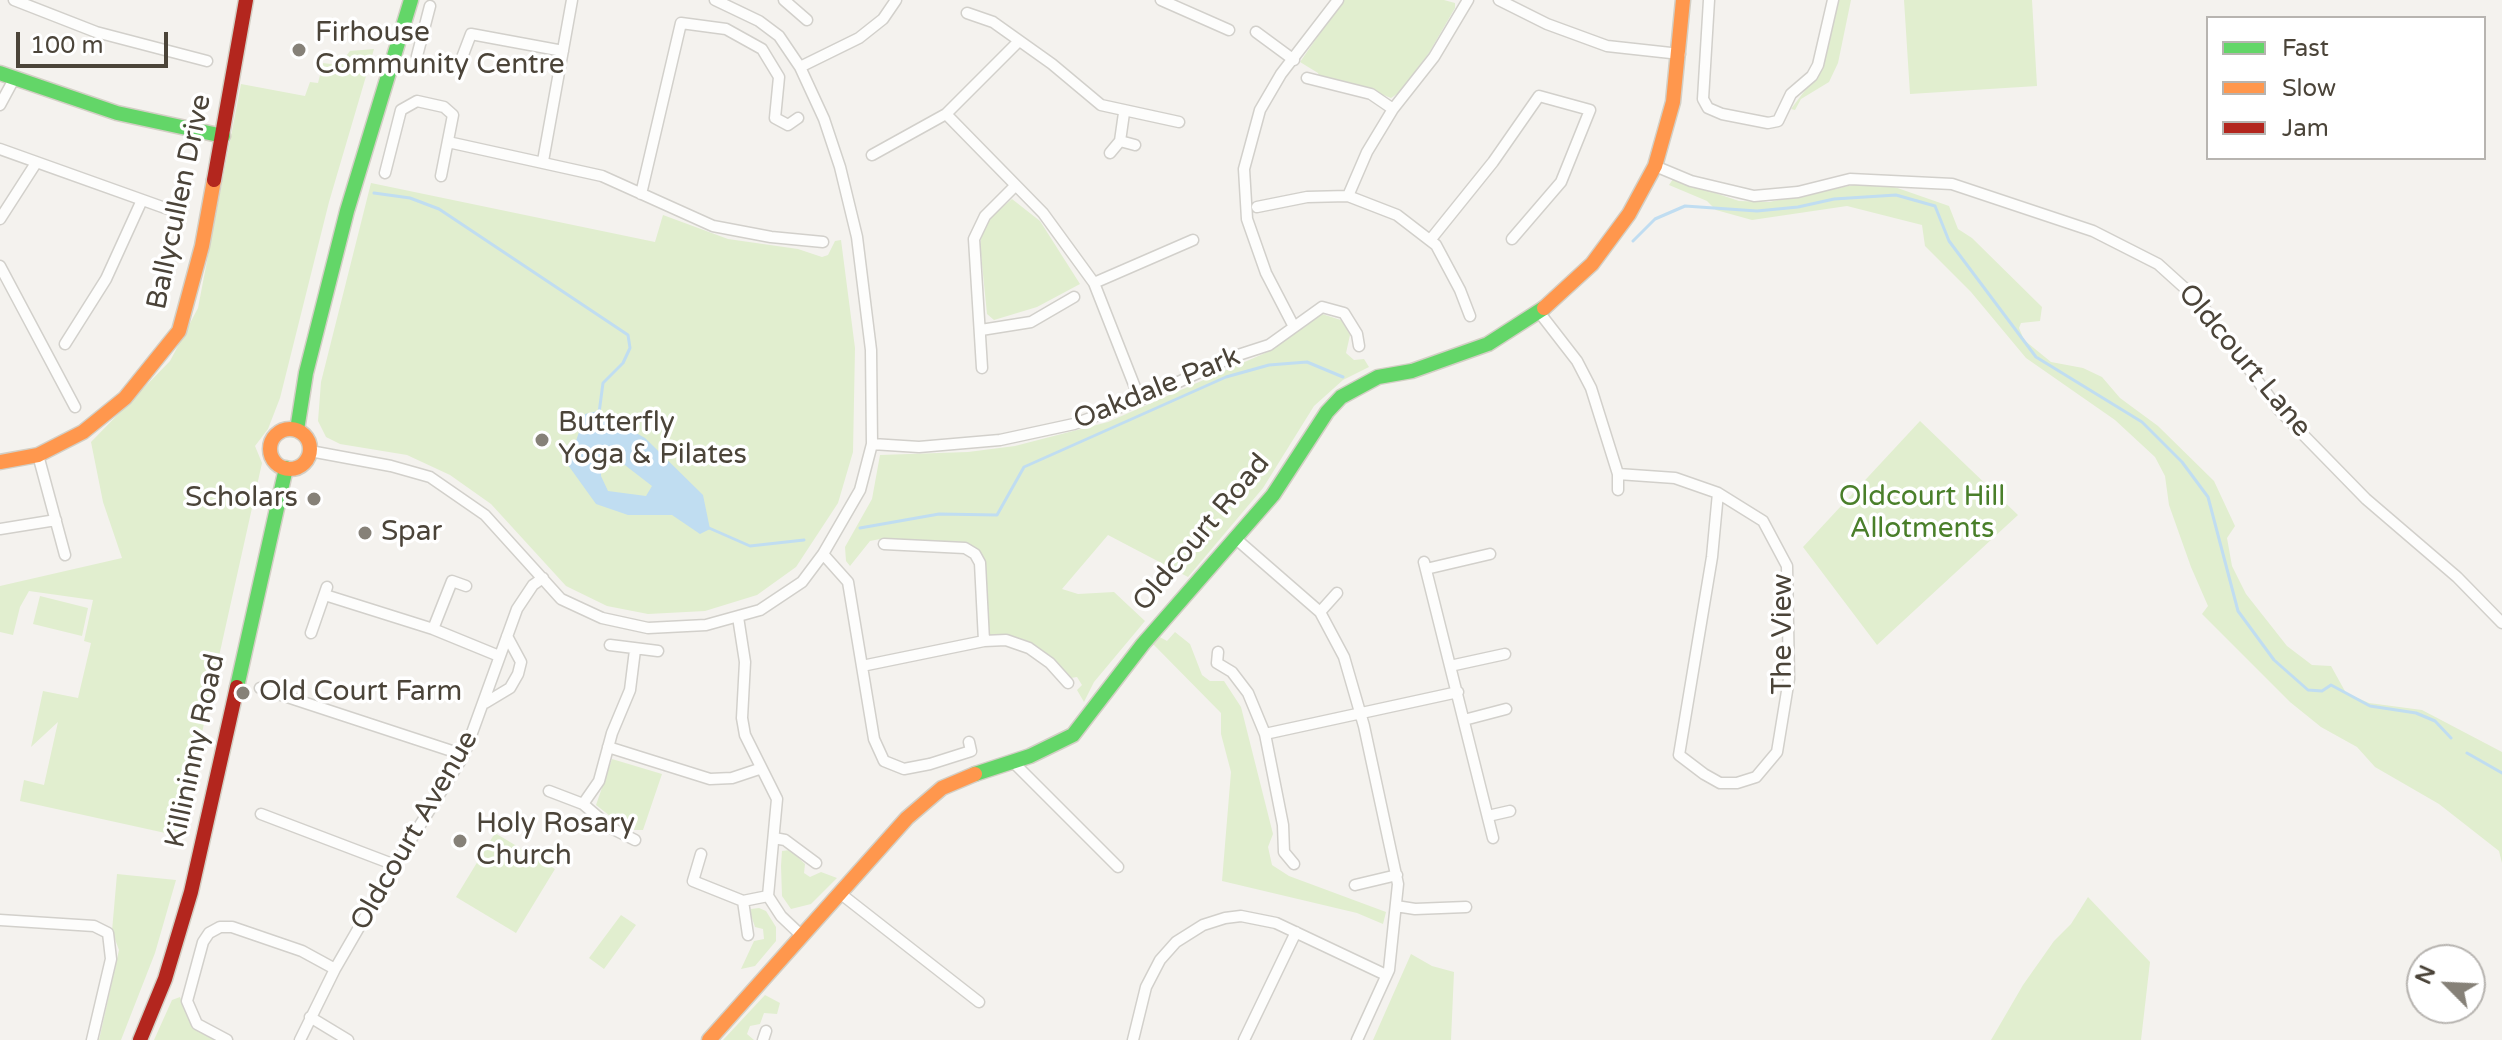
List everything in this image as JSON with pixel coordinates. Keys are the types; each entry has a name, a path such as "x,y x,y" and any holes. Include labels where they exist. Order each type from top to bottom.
{"street":[{"path":"14,0 96,32 207,61"},
{"name":"Ballycullen Drive","path":"0,462 38,455 83,432 125,398 179,331 195,278 246,0"},
{"path":"286,468 304,463 310,451 307,438 297,430 306,373 347,211 411,0"},
{"path":"543,161 572,0"},
{"path":"310,451 391,466 430,477 485,515 561,599 602,618 648,628 672,629 760,610 802,582 823,554 860,490 872,444 871,350 857,237 840,167 824,119 800,67 779,36 759,21 715,0"},
{"path":"784,0 807,20"},
{"path":"800,67 859,38 883,19 896,0"},
{"path":"1161,0 1229,30"},
{"path":"1293,325 1266,273 1249,226 1244,179 1250,138 1260,110 1281,74 1338,0"},
{"path":"1348,196 1367,152 1393,109 1434,57 1468,0"},
{"name":"Oldcourt Road","path":"709,1040 907,818 942,788 1030,756 1073,735 1143,644 1273,495 1327,412 1341,397 1378,377 1412,371 1468,354 1539,312 1574,283 1629,214 1655,166 1673,102 1683,0"},
{"path":"1709,0 1703,99 1708,108 1722,114 1768,123 1778,121 1791,94 1812,76 1818,65 1833,0"},
{"path":"1505,1 1547,24 1607,46 1680,54"},
{"path":"430,6 417,56 421,61 458,68 471,34 563,51"},
{"path":"967,13 993,22 1101,105 1124,113 1179,122"},
{"path":"641,194 681,23 726,29 762,49 779,77 775,118 788,125 798,118"},
{"path":"1256,32 1294,60"},
{"path":"872,155 946,114 1019,41"},
{"path":"0,73 117,113 223,136"},
{"path":"1307,78 1371,94 1393,109"},
{"path":"0,105 14,79"},
{"path":"1431,239 1493,162 1539,96 1590,110 1572,162 1561,182 1512,239"},
{"path":"385,173 401,110 417,101 451,110 441,176"},
{"path":"1110,153 1120,141 1124,113"},
{"path":"946,114 1043,213 1094,283 1140,400"},
{"path":"1120,141 1135,145"},
{"path":"448,142 602,176 713,226 771,237 823,242"},
{"path":"0,149 179,213"},
{"path":"0,219 36,163"},
{"name":"Oldcourt Lane","path":"1655,166 1691,181 1754,196 1798,192 1850,179 1952,184 2093,231 2158,264 2205,308 2279,410 2366,499 2457,577 2502,623"},
{"path":"982,368 974,239 985,216 1015,186"},
{"path":"1257,207 1307,197 1348,196 1397,215 1431,239 1460,290 1470,316"},
{"path":"65,344 106,279 142,200"},
{"path":"1094,283 1193,240"},
{"path":"0,266 75,407"},
{"path":"981,330 1031,322 1074,297"},
{"name":"Oakdale Park","path":"872,444 919,447 1000,440 1074,424 1140,400 1232,357 1269,345 1322,307 1331,307 1351,322 1359,346"},
{"path":"1539,312 1577,361 1591,388 1618,474 1618,490"},
{"name":"Killininny Road","path":"140,1040 165,979 191,892 286,468 275,462 271,444 284,429 297,430"},
{"path":"38,455 65,555"},
{"name":"The View","path":"1618,474 1675,478 1718,493 1763,521 1787,566 1789,679 1777,752 1772,762 1756,777 1737,783 1720,783 1679,755 1712,557 1718,493"},
{"path":"0,529 56,520"},
{"path":"1235,538 1320,612 1344,657 1361,714 1397,875 1386,975 1357,1040"},
{"path":"884,544 965,548 975,554 980,563 984,641"},
{"path":"823,554 848,582 877,752 884,761 904,769 971,751 969,742"},
{"path":"1490,554 1425,566 1493,838"},
{"name":"Oldcourt Avenue","path":"300,1040 335,969 464,755 517,609 533,585 543,578"},
{"path":"433,629 452,581 466,586"},
{"path":"311,633 326,591 499,656"},
{"path":"1320,612 1337,593"},
{"path":"738,617 745,662 742,718 759,769 772,785 777,799 768,896 781,916 801,935"},
{"path":"485,703 510,688 518,674 521,662 507,636"},
{"path":"862,666 984,641 1006,640 1029,648 1050,663 1068,683"},
{"path":"610,645 658,651"},
{"path":"583,804 599,781 608,747 630,690 635,650"},
{"path":"1218,652 1217,663 1232,672 1248,693 1265,734 1283,825 1284,852 1294,864"},
{"path":"1450,666 1505,654"},
{"path":"260,688 464,755"},
{"path":"1265,734 1458,692"},
{"path":"1464,720 1506,709"},
{"path":"608,747 710,779 732,778 759,769"},
{"path":"1012,761 1118,867"},
{"path":"549,791 583,804 611,828 635,840"},
{"path":"1488,816 1510,811"},
{"path":"261,814 395,865"},
{"path":"774,838 785,840 816,863"},
{"path":"701,854 693,881 743,901 768,896"},
{"path":"1355,885 1397,875"},
{"path":"841,894 979,1002"},
{"path":"743,901 748,935"},
{"path":"1396,906 1415,909 1466,907"},
{"path":"1133,1040 1146,987 1160,960 1176,942 1203,925 1241,916 1263,919 1386,975"},
{"path":"0,920 94,926 108,933 111,959 92,1040"},
{"path":"227,1040 197,1024 187,1001 203,942 209,933 220,927 232,927 302,951 335,969"},
{"path":"1244,1040 1296,932"},
{"path":"310,1017 348,1040"}],"green space":[{"path":"1343,0 1444,0 1455,3 1455,8 1429,53 1400,92 1391,98 1360,86 1320,80 1318,73 1300,62"},
{"path":"1838,0 1851,0 1838,63 1829,82 1801,99 1795,110 1791,109 1824,65"},
{"path":"1904,0 2032,0 2037,86 1910,94"},
{"path":"374,49 329,202 280,398 268,429 255,446 262,463 179,836 20,801 24,780 44,785 58,722 31,747 43,691 78,698 91,643 84,641 93,600 29,591 20,607 13,635 0,632 0,586 122,558 103,502 91,442 170,361 198,308 241,84 305,96 310,82 318,83 323,63 339,65 350,51"},
{"path":"1673,179 1739,201 1769,202 1858,184 1886,184 1949,206 1958,229 1972,238 2042,307 2040,321 2021,323 2019,328 2024,340 2051,362 2083,368 2102,377 2120,398 2158,426 2214,481 2235,526 2227,538 2232,566 2246,594 2287,646 2312,665 2331,666 2346,693 2369,703 2422,710 2502,752 2502,863 2499,851 2439,804 2375,767 2357,747 2321,727 2290,702 2202,614 2208,606 2169,505 2165,476 2155,457 2115,420 2026,358 1971,292 1925,246 1922,225 1847,206 1752,220 1716,210 1707,201 1669,185"},
{"path":"371,183 655,242 663,215 728,239 798,249 822,257 828,255 835,241 841,240 855,348 853,452 838,503 796,567 757,595 705,611 648,614 607,606 566,586 491,504 450,475 407,455 340,444 326,437 318,421 321,382"},
{"path":"1012,199 1040,221 1080,284 1037,307 994,320 987,314 980,244 983,229 992,216"},
{"path":"1322,314 1344,321 1350,335 1346,353 1354,360 1364,359 1369,367 1343,380 1314,406 1263,488 1188,577 1108,535 1062,589 1078,594 1114,592 1145,621 1094,682 1084,702 1077,690 1082,685 1077,677 1071,678 1052,661 992,637 986,630 983,564 962,546 885,538 870,541 850,566 846,561 845,547 872,499 880,455 968,452 1015,446 1108,422 1272,350"},
{"name":"Oldcourt Hill Allotments","path":"1920,421 2018,515 1877,645 1803,547"},
{"path":"40,596 88,608 82,636 33,624"},
{"path":"1175,632 1190,644 1202,675 1210,681 1224,681 1241,707 1273,834 1268,847 1272,865 1289,876 1386,912 1383,924 1357,913 1222,881 1231,772 1221,734 1221,713 1152,643 1158,636 1167,641"},
{"path":"612,759 662,774 643,830 628,830 596,805"},
{"path":"495,833 555,869 516,933 456,897"},
{"path":"790,850 805,864 804,873 810,877 821,872 837,878 811,904 791,909 782,896 781,866 782,851"},
{"path":"117,874 176,880 155,953 121,1040 99,1040 119,950 112,931"},
{"path":"2088,897 2150,962 2141,1040 1991,1040 2023,985"},
{"path":"751,909 766,911 776,927 776,941 755,966 741,969 754,941 764,939 763,929 755,927 751,915"},
{"path":"621,915 636,925 604,969 589,958"},
{"path":"1411,954 1432,966 1454,972 1451,1040 1373,1040"},
{"path":"765,995 780,1003 777,1014 764,1013 760,1024 750,1026 747,1034 754,1040 723,1040"},
{"path":"180,997 191,1024 215,1040 154,1040 172,1000"}],"water":[{"path":"598,411 645,438 703,495 710,529 700,534 672,515 628,515 596,504 568,465 585,414","holes":["617,459 652,486 646,496 608,491 601,476 601,461"]}],"waterway":[{"path":"374,193 410,198 439,209 628,335 630,348 623,363 603,383 599,413"},
{"path":"1633,241 1655,219 1685,206 1757,211 1834,199 1896,195 1935,206 1949,241 2036,357 2142,422 2182,462 2208,497 2238,611 2274,660 2308,690 2322,691 2331,685 2370,706 2416,713 2435,721 2451,738"},
{"path":"860,528 939,514 997,515 1024,467 1226,377 1269,365 1307,362 1343,377"},
{"path":"709,528 750,546 804,540"},
{"path":"2467,753 2502,773"}],"traffic: fast":[{"path":"297,430 306,373 347,211 411,0"},
{"path":"0,73 117,113 223,136"},
{"path":"975,774 1030,756 1073,735 1143,644 1273,495 1327,412 1341,397 1378,377 1412,371 1488,344 1544,308"},
{"path":"237,687 286,468"}],"traffic: slow":[{"path":"1544,308 1592,264 1629,214 1655,166 1673,102 1683,0"},
{"path":"0,462 38,455 83,432 125,398 179,331 202,246 214,180"},
{"path":"290,429 304,435 310,449 304,463 290,469 276,463 270,449 276,435 290,429"},
{"path":"709,1040 907,818 942,788 975,774"}],"traffic: jam":[{"path":"214,180 246,0"},
{"path":"140,1040 165,979 191,892 237,687"}],"place":[{"name":"Firhouse Community Centre","path":"299,50"},
{"name":"Butterfly Yoga & Pilates","path":"542,440"},
{"name":"Scholars","path":"314,499"},
{"name":"Spar","path":"365,533"},
{"name":"Old Court Farm","path":"243,693"},
{"name":"Holy Rosary Church","path":"460,841"}]}
